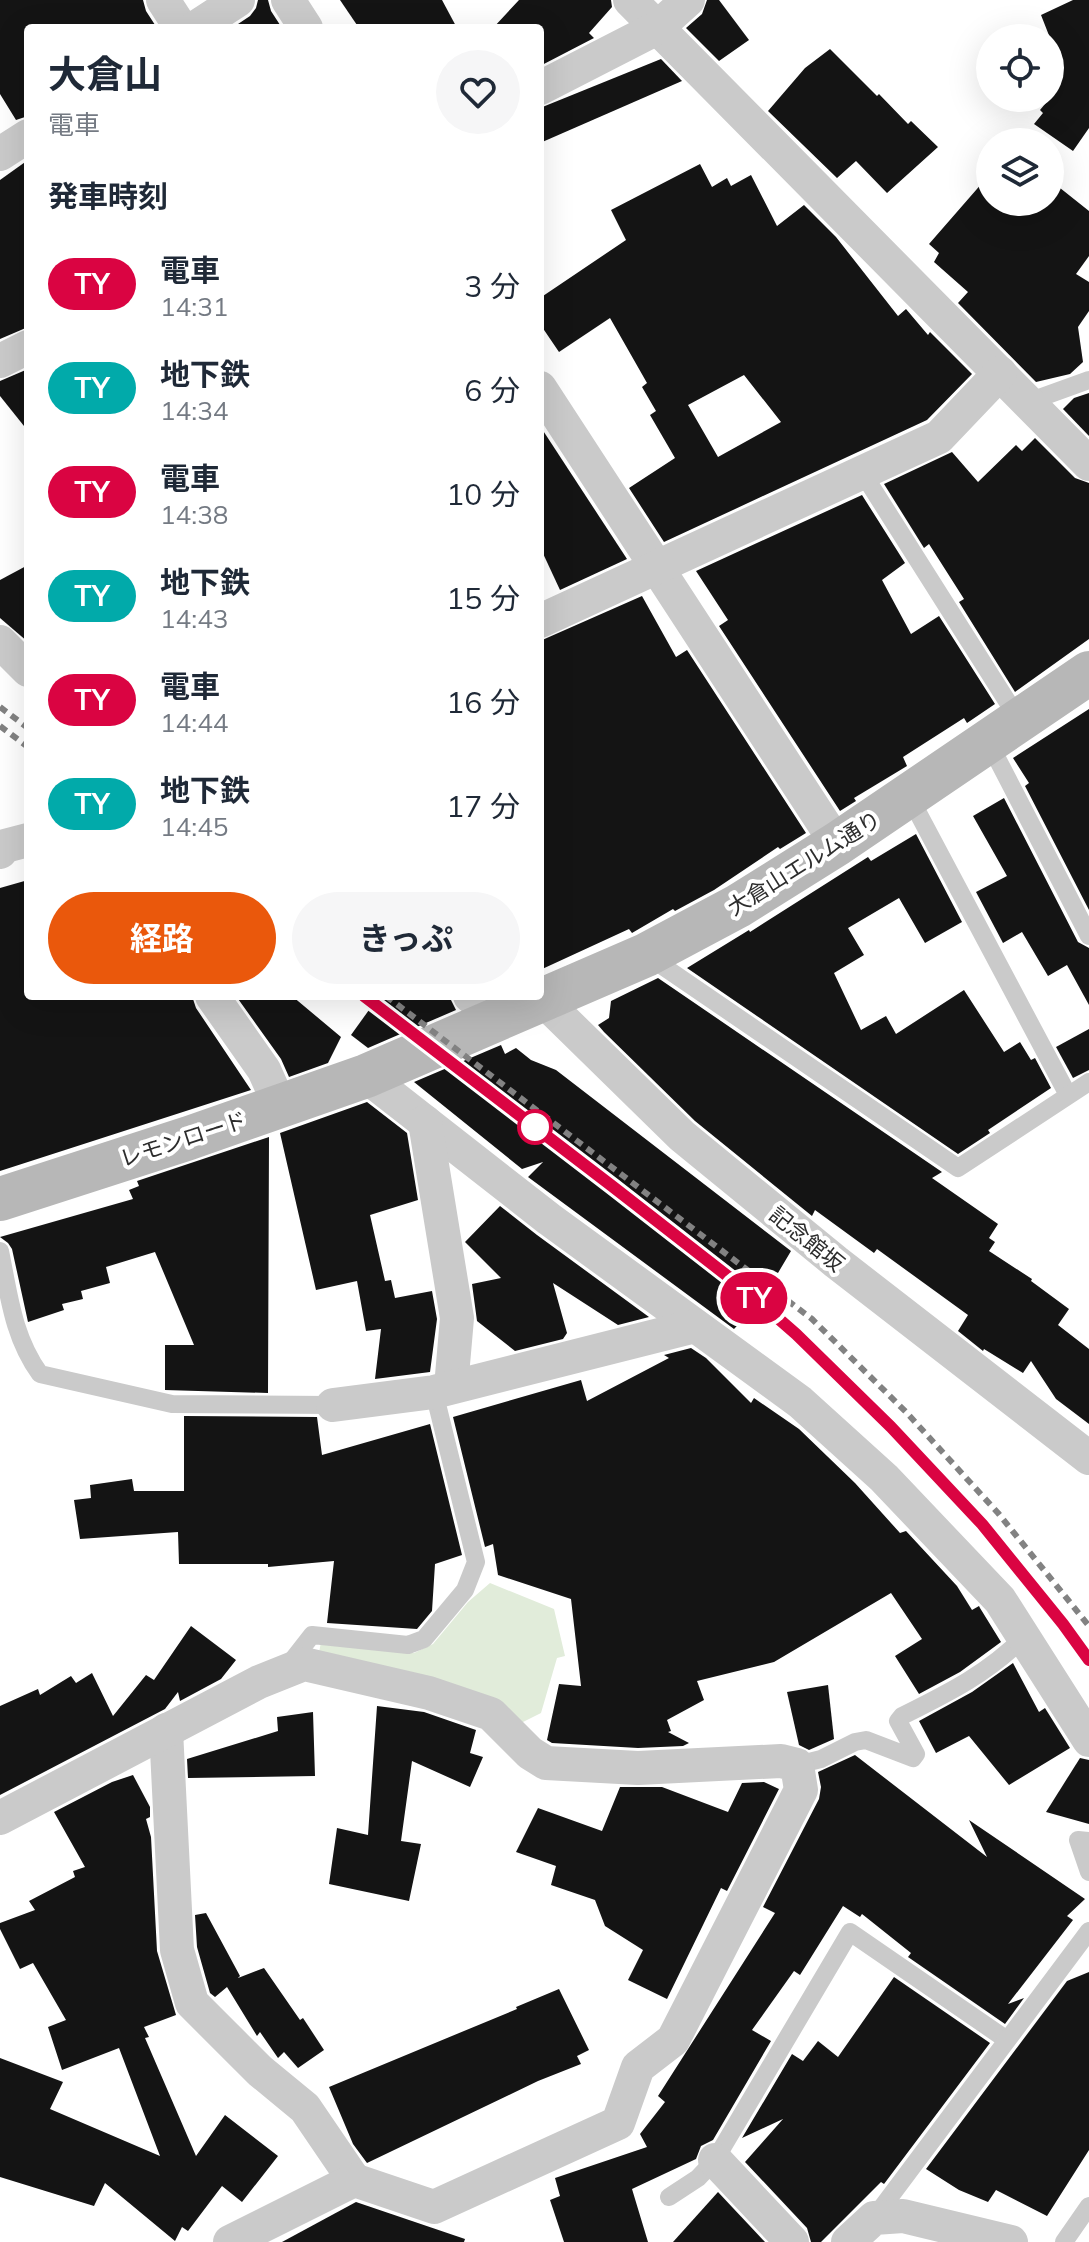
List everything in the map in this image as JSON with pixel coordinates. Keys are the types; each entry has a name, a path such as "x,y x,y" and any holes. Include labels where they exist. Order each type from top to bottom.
{"street":[{"path":"163,0 178,24"},
{"path":"201,24 238,0"},
{"path":"288,0 303,24"},
{"path":"630,0 1089,464"},
{"path":"544,86 657,28 688,0"},
{"path":"0,361 24,349"},
{"path":"544,619 939,437 1000,373"},
{"path":"544,394 837,844"},
{"path":"0,642 24,666"},
{"name":"大倉山エルム通り","path":"544,1000 646,955 738,906 837,844 1089,673"},
{"path":"0,852 5,846 24,841"},
{"path":"215,1000 264,1070 280,1106"},
{"name":"大倉山エルム通り","path":"366,1076 484,1007 543,1000"},
{"name":"記念館坂","path":"543,1000 682,1136 836,1262 1089,1458"},
{"path":"366,1076 549,1219 800,1402 884,1478 1000,1600 1089,1740"},
{"name":"レモンロード","path":"0,1199 366,1076"},
{"path":"425,1122 457,1318 442,1389"},
{"path":"333,1405 442,1389 695,1326"},
{"path":"0,1818 166,1730 259,1682 304,1664 441,1697 491,1714 530,1753 546,1763 638,1768 781,1761 797,1765 801,1790 673,2040 638,2067 618,2123 434,2207 354,2180 305,2108 260,2071 192,2003 177,1950 166,1730"},
{"path":"715,2160 792,2242"},
{"path":"230,2242 354,2180"},
{"path":"848,2242 874,2218 903,2216 1011,2242"}],"lane":[{"path":"1028,402 1089,380"},
{"path":"862,472 1004,731 1089,936"},
{"path":"909,796 1068,1095"},
{"path":"646,955 958,1168 1089,1082"},
{"path":"0,1251 15,1326 28,1357 40,1374 172,1404 333,1405"},
{"path":"283,1672 312,1635 408,1645 424,1639 465,1590 476,1562 442,1389"},
{"path":"797,1765 821,1759 855,1742 866,1740 913,1758 916,1754 898,1721 902,1716 1000,1662 1024,1637"},
{"path":"1089,1841 1078,1840 1089,1872"},
{"path":"874,2218 1089,1931"},
{"path":"669,2197 698,2178 715,2160 850,1932 1007,2040"},
{"path":"1064,2242 1089,2206"}],"green space":[{"path":"490,1583 554,1609 565,1656 557,1658 541,1713 515,1726 318,1658 321,1642 414,1653 433,1644 468,1602"}],"building":[{"path":"0,0 143,0 154,24 24,24 24,117 16,120 0,94"},
{"path":"258,0 268,0 279,24 238,24 256,8"},
{"path":"340,0 442,0 455,24 356,24"},
{"path":"519,0 611,0 612,7 589,33 594,38 544,64 544,24 497,24"},
{"path":"707,0 719,0 749,40 719,61 686,28 702,14"},
{"path":"1073,0 1089,0 1089,128 1073,151 1064,145 1064,128 1040,128 1034,124 1042,112 1064,112 1064,24 1045,24 1041,15"},
{"path":"830,49 877,96 879,94 908,124 911,121 938,147 887,193 856,161 837,178 768,111 805,68"},
{"path":"661,59 682,81 544,141 544,106"},
{"path":"24,163 24,329 0,339 0,180"},
{"path":"700,164 712,187 727,178 731,186 751,175 777,226 804,205 836,237 898,316 906,309 928,335 930,332 972,374 927,420 664,542 629,488 675,458 650,415 656,411 642,387 647,383 610,318 559,352 544,330 544,295 626,240 611,210","holes":["744,375 781,422 718,457 688,405"]},
{"path":"976,190 976,216 1064,216 1064,191 1089,211 1089,256 1076,274 1089,282 1089,311 1078,327 1083,362 1070,374 1036,382 958,303 968,292 934,262 939,253 929,244"},
{"path":"24,371 24,426 0,396 0,381"},
{"path":"1089,393 1089,436 1063,409 1074,398"},
{"path":"544,432 627,559 560,590 544,556"},
{"path":"1035,438 1075,478 1089,483 1089,639 1015,692 959,602 964,599 929,544 924,548 884,484 952,452 978,482 1016,445 1022,451"},
{"path":"862,495 905,563 882,580 911,634 939,616 995,704 967,723 964,718 903,757 907,766 854,798 856,801 840,811 719,626 728,620 696,571"},
{"path":"24,567 24,639 0,618 0,580"},
{"path":"642,596 676,657 687,650 806,833 675,911 673,909 632,933 629,929 544,968 544,639"},
{"path":"1089,709 1089,910 1025,786 1029,783 1013,758"},
{"path":"1004,798 1078,942 1089,948 1089,1005 1067,965 1048,976 1022,932 1003,943 976,892 1007,876 973,816"},
{"path":"916,834 962,922 925,943 899,898 848,928 864,955 834,973 861,1030 886,1016 896,1034 964,990 1004,1052 1020,1042 1031,1060 1035,1058 1051,1088 958,1154 687,968 868,857 871,861"},
{"path":"24,881 24,1000 193,1000 251,1090 0,1171 0,888"},
{"path":"658,978 942,1172 932,1178 998,1224 989,1238 995,1242 989,1251 1032,1279 1069,1309 1058,1325 1089,1349 1089,1424 1056,1399 1031,1361 1023,1373 983,1351 958,1331 968,1315 877,1249 874,1253 815,1210 812,1216 695,1121 604,1032 598,1025 609,1018 611,1001"},
{"path":"239,1000 297,1000 341,1037 328,1063 289,1077 281,1059"},
{"path":"376,1000 451,1000 456,1010 368,1048 351,1035"},
{"path":"1089,1029 1089,1070 1073,1078 1056,1047"},
{"path":"501,1045 505,1054 516,1048 531,1060 556,1070 791,1251 762,1300 734,1329 528,1177 543,1162 522,1169 414,1082"},
{"path":"367,1102 407,1133 418,1200 370,1215 385,1281 391,1280 395,1298 432,1291 437,1319 430,1372 375,1379 381,1329 366,1331 357,1281 316,1290 280,1133"},
{"path":"269,1137 268,1393 165,1390 165,1345 194,1345 155,1252 106,1267 110,1283 81,1291 83,1299 62,1304 64,1310 28,1322 12,1249 0,1237 133,1199 129,1190 139,1186 137,1181"},
{"path":"500,1206 649,1317 618,1325 553,1283 567,1333 563,1339 515,1351 477,1321 472,1284 501,1278 465,1242"},
{"path":"691,1348 706,1358 751,1403 754,1398 799,1429 855,1483 900,1533 906,1531 957,1586 972,1610 979,1606 1001,1642 960,1672 919,1694 895,1656 922,1639 891,1593 774,1662 697,1681 704,1700 667,1720 671,1731 668,1732 689,1743 683,1746 638,1748 552,1743 547,1740 559,1684 581,1686 571,1599 498,1575 493,1544 485,1547 453,1417 581,1380 587,1401 669,1358 664,1355"},
{"path":"184,1416 317,1417 322,1455 430,1424 462,1555 435,1564 432,1611 417,1629 327,1623 334,1561 268,1567 268,1564 179,1564 178,1532 80,1539 74,1500 91,1498 90,1485 132,1479 134,1491 184,1491"},
{"path":"191,1626 236,1660 221,1679 180,1701 178,1692 165,1709 0,1795 0,1706 38,1689 40,1695 71,1676 76,1683 92,1673 113,1716 146,1675 154,1680"},
{"path":"1013,1663 1039,1712 1045,1708 1070,1748 1009,1785 969,1736 936,1753 919,1721 972,1692"},
{"path":"828,1685 834,1739 809,1750 799,1745 787,1692"},
{"path":"377,1706 424,1712 476,1730 470,1753 483,1757 470,1787 412,1761 401,1841 421,1844 409,1901 329,1884 337,1828 368,1835"},
{"path":"313,1712 315,1776 188,1778 187,1759 278,1731 277,1717"},
{"path":"855,1755 987,1857 969,1820 1085,1899 1067,1916 1073,1920 1008,2004 1024,1998 1005,2024 908,1957 911,1953 862,1914 860,1917 843,1906 800,1975 794,1971 752,2030 771,2041 713,2140 701,2146 696,2159 632,2189 648,2242 564,2242 550,2200 560,2196 555,2178 647,2147 640,2134 665,2102 658,2096 775,1913 763,1907 819,1799 821,1787 818,1772"},
{"path":"1080,1758 1089,1760 1089,1824 1046,1812"},
{"path":"133,1775 150,1807 150,1817 146,1819 151,1837 157,1951 176,2015 144,2027 149,2037 145,2038 196,2156 225,2115 278,2156 242,2202 222,2186 188,2231 182,2227 175,2241 105,2183 94,2206 0,2177 0,2058 63,2082 50,2109 160,2156 119,2048 62,2070 48,2027 66,2020 33,1963 20,1969 0,1929 0,1923 35,1910 29,1901 75,1877 73,1871 85,1867 54,1812 112,1782"},
{"path":"764,1782 779,1789 727,1891 721,1888 667,1999 628,1980 643,1950 605,1926 595,1900 551,1885 556,1866 516,1852 538,1808 602,1831 620,1787 662,1787 728,1812 742,1783"},
{"path":"206,1913 240,1976 238,1978 264,1968 324,2050 298,2068 284,2052 278,2058 260,2032 257,2036 227,1987 215,1997 210,1993 197,1947 195,1915"},
{"path":"1089,1972 1089,2150 1047,2216 996,2190 988,2202 959,2190 926,2169 1067,1981"},
{"path":"894,1977 990,2043 884,2184 881,2182 821,2242 811,2242 807,2228 745,2162 783,2119 742,2138 792,2054 803,2061 818,2041 838,2057"},
{"path":"559,1989 589,2050 577,2056 581,2064 538,2081 367,2163 353,2144 329,2087"},
{"path":"718,2192 765,2242 673,2242"},
{"path":"356,2202 465,2239 464,2242 282,2242"}],"railway":[{"path":"0,707 24,725"},
{"path":"0,726 24,744"},
{"path":"369,1000 748,1292 796,1334 891,1427 982,1524 1089,1660"},
{"path":"391,1000 812,1319 906,1412 998,1513 1089,1626"}],"train":[{"name":"TY","path":"369,1000 748,1292 796,1334 891,1427 982,1524 1089,1660"}]}
